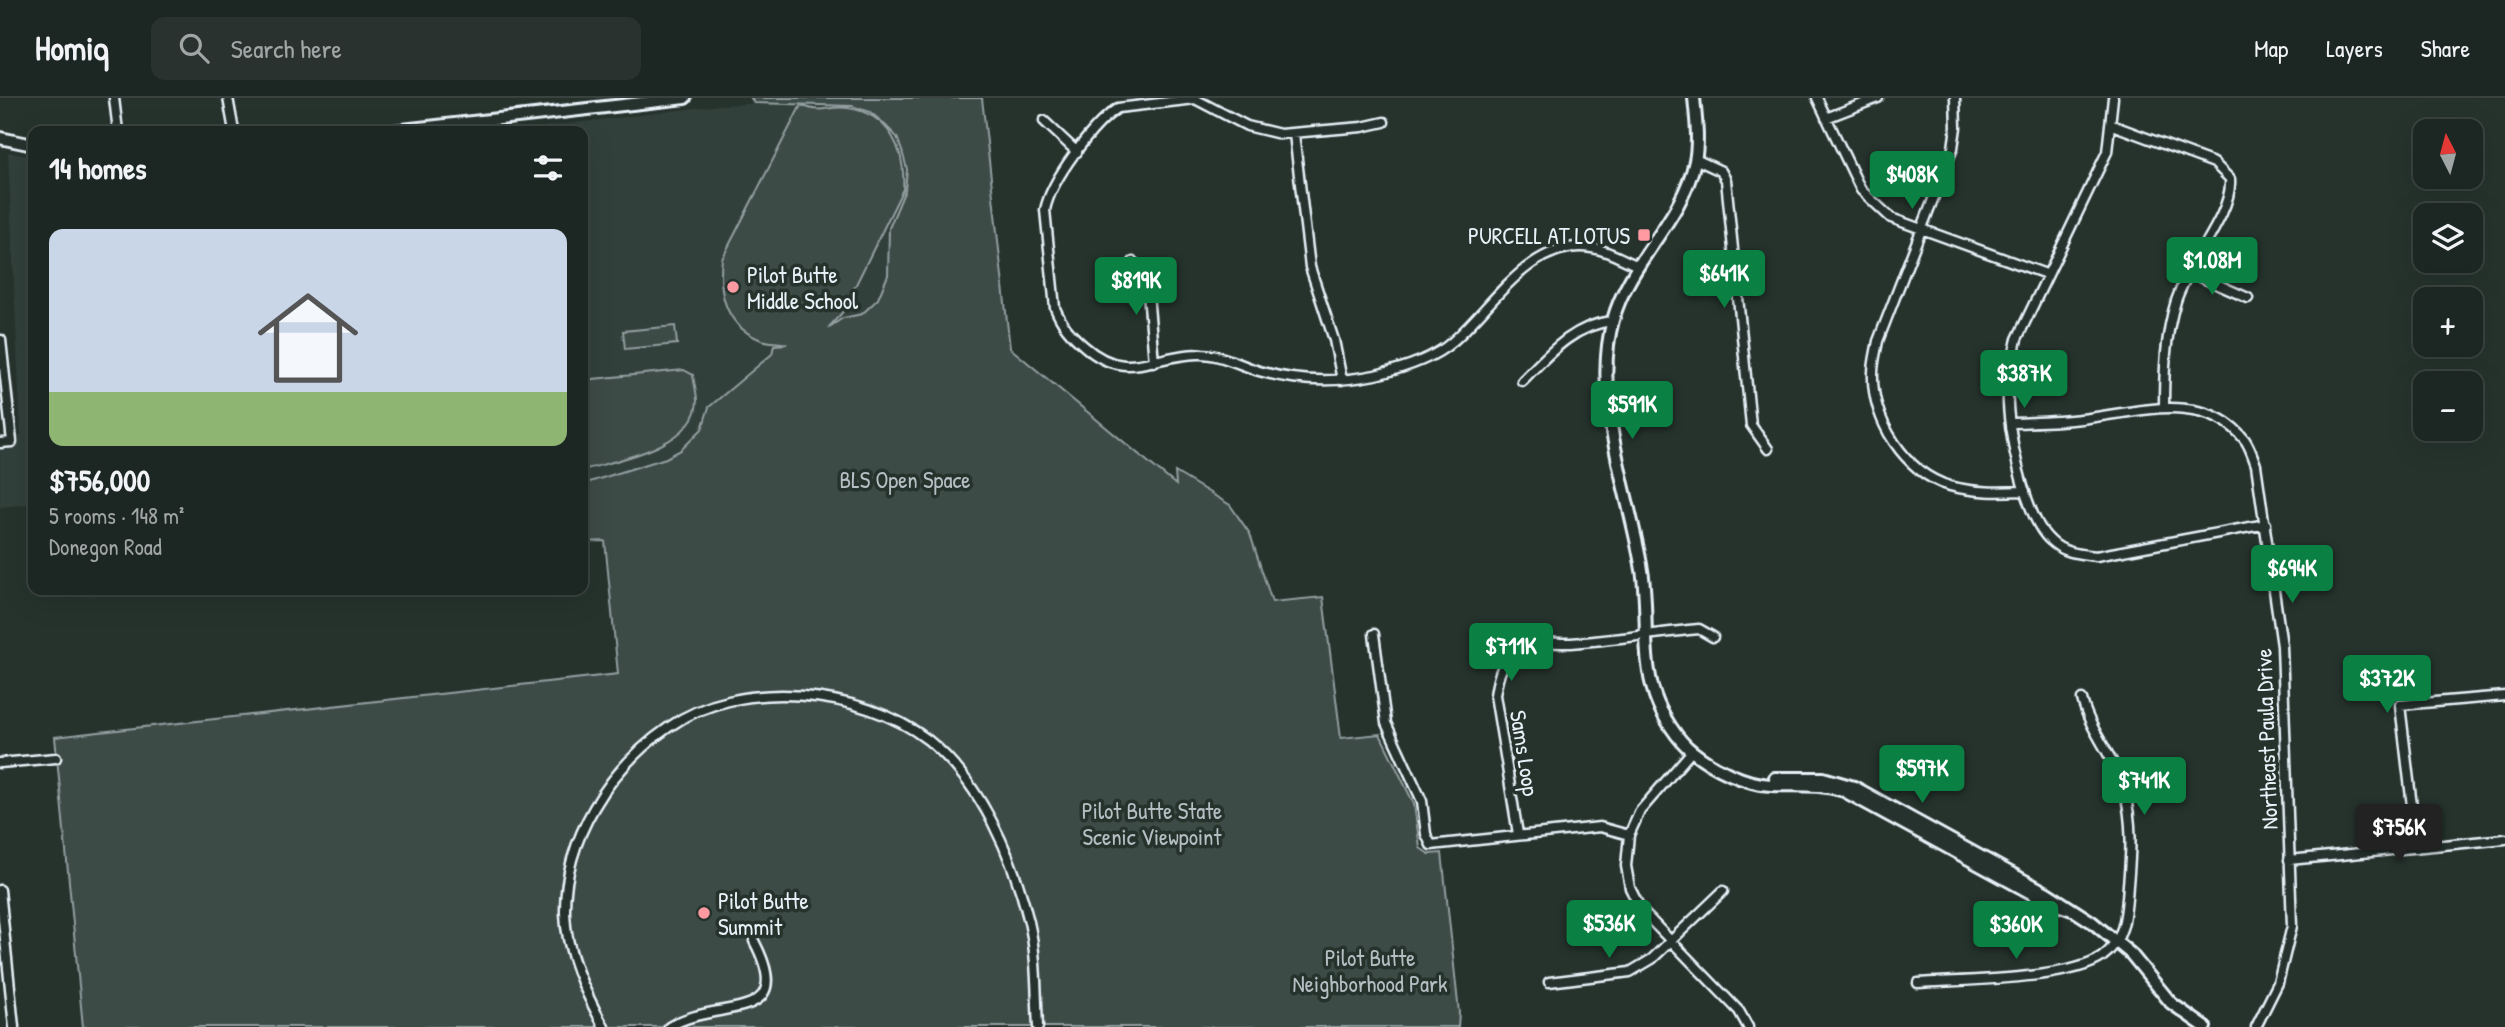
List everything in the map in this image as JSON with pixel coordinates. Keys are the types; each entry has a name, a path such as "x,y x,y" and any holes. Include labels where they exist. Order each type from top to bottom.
{"street":[{"path":"114,98 117,126"},
{"path":"228,98 233,126"},
{"path":"432,126 622,102 685,98"},
{"path":"1694,98 1695,159 1683,194 1636,265 1620,295 1612,321 1605,363 1606,384 1642,572 1655,697 1692,751 1729,773 1767,785 1814,784 1844,791 2044,900 2072,910 2117,940 2171,1003 2205,1027"},
{"path":"1817,98 1868,199 1891,218 2046,274"},
{"path":"1826,118 1878,98"},
{"path":"1955,98 1956,127 1953,148 1878,341 1872,375 1878,410 1892,441 1916,467 1947,485 1984,493 2025,491"},
{"path":"2113,98 2107,152 2091,189 2046,274 2017,339 2010,369 2010,423 2025,491 2038,529 2053,544 2084,555 2117,554 2266,524"},
{"path":"1384,122 1294,134 1264,132 1247,126 1195,99 1118,108 1108,115 1077,152 1047,197 1045,209 1055,308 1069,333 1096,356 1122,366 1205,354 1286,376 1318,381 1342,380 1418,362 1451,344 1524,270 1549,254 1582,246 1612,254 1636,265"},
{"path":"1044,121 1077,152"},
{"path":"2112,125 2214,163 2230,179 2231,194 2224,210 2176,300 2163,363 2164,408"},
{"path":"1294,134 1310,267 1334,340 1342,380"},
{"path":"0,138 28,144"},
{"path":"1695,159 1721,171 1726,180 1751,425 1768,449"},
{"path":"1133,262 1146,271 1154,362"},
{"path":"2189,272 2248,298"},
{"path":"1522,381 1562,342 1598,323 1612,321"},
{"path":"0,443 12,442 1,340"},
{"name":"Northeast Paula Drive","path":"2010,423 2078,420 2164,408 2192,409 2220,418 2246,440 2256,465 2282,646 2292,926 2278,983 2256,1027"},
{"name":"Sams Loop","path":"1518,834 1495,695 1498,673 1518,650 1541,642 1569,643 1699,629 1713,637"},
{"path":"1374,634 1386,723 1422,801 1426,834 1431,845 1600,827 1629,835"},
{"path":"604,1027 578,971 565,915 566,884 574,846 587,821 625,766 670,726 695,713 735,701 782,695 826,697 864,706 900,722 928,741 959,771 984,807 1003,846 1029,922 1038,1027"},
{"path":"2417,848 2400,705 2505,696"},
{"path":"1918,983 2055,972 2102,957 2117,940 2124,925 2132,833 2124,789 2109,752 2087,718 2082,699"},
{"path":"1692,751 1640,811 1629,835 1626,866 1630,888 1641,910 1739,1011 1748,1027"},
{"path":"0,762 56,758"},
{"path":"2290,860 2505,839"},
{"path":"0,890 14,1027"},
{"path":"1549,982 1630,972 1652,960 1723,891"},
{"path":"754,941 765,970 767,989 760,1012"},
{"path":"669,1027 683,1020 723,1020"}],"shaded area":[{"name":"Pilot Butte Middle School","path":"800,102 852,106 870,112 897,137 907,169 905,190 889,228 888,275 878,299 862,314 843,318 820,335 805,341 774,345 772,354 709,407 702,429 681,450 666,458 588,482 588,126 551,126 720,105"},
{"path":"8,152 28,156 28,504 0,507 0,441 21,435"},
{"path":"39,595 93,595 39,599"}],"green space":[{"name":"Pilot Butte State Scenic Viewpoint","path":"751,98 982,98 1010,348 1176,485 1175,472 1230,505 1250,534 1272,602 1323,597 1341,738 1380,734 1414,804 1420,848 1429,854 1442,853 1459,1013 1458,1027 83,1027 55,737 618,674 605,541 588,542 588,482 666,458 681,450 702,429 709,407 772,354 774,345 787,344 759,339 738,325 726,306 721,271 722,259 801,105 820,110 848,108 875,118 892,136 902,161 903,189 842,313 828,328 843,318 862,314 878,299 888,275 889,228 905,190 907,169 897,137 870,112 852,106 754,103"},
{"path":"675,326 677,344 625,349 623,331"},
{"path":"684,370 693,375 697,401 693,417 683,430 652,449 588,469 588,380"}],"place":[{"name":"PURCELL AT LOTUS","path":"1644,235"},
{"name":"Pilot Butte Middle School","path":"733,287"},
{"name":"Pilot Butte Summit","path":"704,913"}],"park label":[{"name":"BLS Open Space","path":"905,479"},
{"name":"Pilot Butte Neighborhood Park","path":"1370,970"}]}
